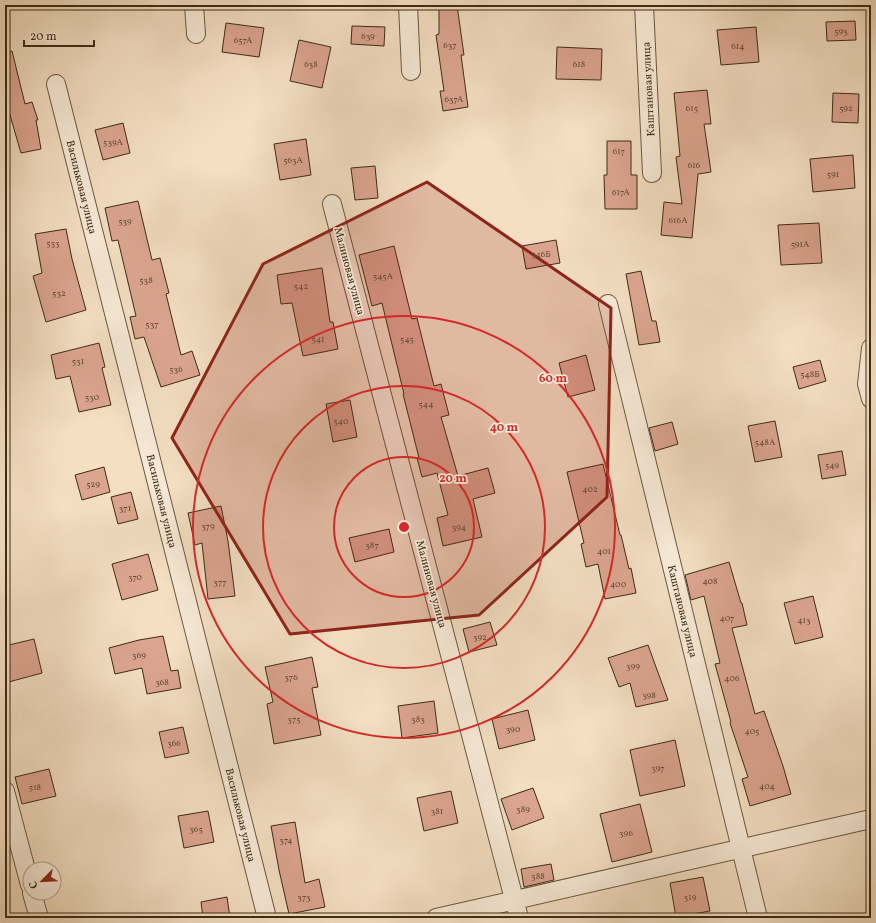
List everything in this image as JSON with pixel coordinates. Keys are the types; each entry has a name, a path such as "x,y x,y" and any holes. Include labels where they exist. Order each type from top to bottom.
{"street":[{"path":"194,5 196,34"},
{"path":"408,5 410,71"},
{"name":"Каштановая улица","path":"644,5 652,172"},
{"name":"Васильковая улица","path":"56,84 267,918"},
{"name":"Малиновая улица","path":"332,204 519,918"},
{"name":"Каштановая улица","path":"608,304 758,918"},
{"path":"871,348 867,384 871,399"},
{"path":"5,791 24,861"},
{"path":"436,918 871,819"},
{"path":"34,901 39,918"}],"highlighted area":[{"path":"427,182 611,308 607,497 479,615 290,634 172,438 263,264"}],"building":[{"path":"439,5 457,5 464,55 461,55 468,107 443,111 440,91 444,91 436,35 439,34"},
{"path":"855,21 856,40 827,41 826,22"},
{"path":"226,23 264,28 259,57 222,52"},
{"path":"352,26 385,27 384,46 351,44"},
{"path":"756,27 759,62 721,65 717,30"},
{"path":"299,40 331,47 322,88 290,81"},
{"path":"557,47 602,49 601,80 556,79"},
{"path":"12,51 25,104 32,102 38,120 36,120 41,149 21,153 5,98 5,52"},
{"path":"707,90 711,124 704,124 711,172 698,174 692,238 661,235 664,202 682,204 676,157 680,156 674,93"},
{"path":"833,93 859,94 858,123 832,122"},
{"path":"123,123 130,153 103,160 95,130"},
{"path":"306,139 311,175 280,180 274,144"},
{"path":"607,141 631,141 631,175 637,175 637,209 605,209 604,175 607,175"},
{"path":"853,155 855,188 813,192 810,159"},
{"path":"375,166 378,198 355,200 351,168"},
{"path":"138,201 152,260 160,258 169,293 166,294 181,355 192,351 200,375 161,387 144,337 135,339 130,317 136,316 118,240 112,241 105,208"},
{"path":"819,223 822,263 781,265 778,225"},
{"path":"66,229 72,259 86,310 46,322 33,276 42,273 35,234"},
{"path":"556,240 560,263 526,269 522,246"},
{"path":"394,246 412,319 417,318 434,386 441,384 449,415 441,417 458,476 488,468 495,493 473,499 482,537 443,546 437,518 448,515 437,473 422,477 417,458 419,458 382,303 372,306 359,255"},
{"path":"322,268 330,322 333,322 338,349 303,356 292,303 281,304 277,275"},
{"path":"641,271 652,321 656,321 660,342 639,345 626,274"},
{"path":"99,343 105,367 102,368 111,405 79,412 70,376 56,379 51,355"},
{"path":"586,355 595,390 568,397 559,363"},
{"path":"820,360 826,381 799,389 793,367"},
{"path":"350,400 357,437 333,442 326,404"},
{"path":"775,421 782,457 755,462 748,426"},
{"path":"672,422 678,444 655,451 649,428"},
{"path":"842,451 846,475 822,479 818,455"},
{"path":"603,464 629,569 631,568 636,593 605,599 598,564 586,567 581,544 584,543 567,472"},
{"path":"104,467 110,492 82,500 75,475"},
{"path":"131,492 138,519 118,524 111,497"},
{"path":"221,506 228,541 235,596 208,599 202,543 195,545 188,513"},
{"path":"389,529 394,552 355,562 349,538"},
{"path":"148,554 158,590 122,600 112,564"},
{"path":"729,562 742,603 747,625 732,628 755,714 764,711 791,794 750,806 742,779 748,777 730,723 731,722 715,664 720,663 704,596 691,600 685,575"},
{"path":"813,596 823,637 795,644 784,603"},
{"path":"490,622 497,645 469,652 463,629"},
{"path":"163,636 171,671 178,670 181,688 147,694 142,668 115,674 109,648 139,640"},
{"path":"34,639 42,673 5,683 5,646"},
{"path":"648,645 668,700 636,707 630,683 619,687 608,658"},
{"path":"312,657 318,687 312,688 321,735 274,744 267,704 273,702 265,667"},
{"path":"434,701 438,733 402,738 398,706"},
{"path":"528,710 535,740 499,749 492,719"},
{"path":"183,727 189,753 165,758 159,732"},
{"path":"675,740 685,786 640,796 630,750"},
{"path":"49,769 56,796 22,804 15,777"},
{"path":"533,788 544,818 512,830 501,799"},
{"path":"451,791 458,823 424,831 417,798"},
{"path":"640,804 652,852 612,862 600,814"},
{"path":"208,811 214,842 184,848 178,816"},
{"path":"295,822 305,883 319,879 325,907 289,914 271,826"},
{"path":"551,864 554,880 524,887 521,869"},
{"path":"703,877 710,911 676,917 670,883"},
{"path":"227,897 230,918 203,918 201,902"}]}
